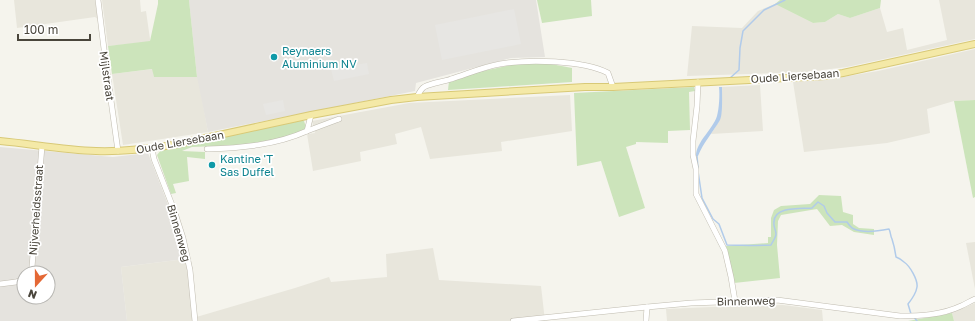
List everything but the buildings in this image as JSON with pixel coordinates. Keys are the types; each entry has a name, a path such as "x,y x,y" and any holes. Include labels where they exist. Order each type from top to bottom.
{"main road":[{"name":"Oude Liersebaan","path":"0,141 80,150 118,151 152,149 391,100 417,97 585,87 613,87 824,76 975,44"}],"street":[{"name":"Mijlstraat","path":"98,0 118,151"},
{"path":"417,97 424,87 450,80 469,72 500,64 529,61 553,61 600,69 608,73 613,87"},
{"path":"698,82 693,141 693,155 696,169 696,194 725,252 735,301"},
{"path":"307,131 311,116"},
{"name":"Oude Liersebaan","path":"207,149 243,147 275,142 339,120"},
{"name":"Nijverheidsstraat","path":"32,265 42,146"},
{"name":"Binnenweg","path":"152,149 154,159 174,210 183,238 190,270 195,321"},
{"path":"0,284 16,282"},
{"name":"Binnenweg","path":"513,321 691,303 777,300 900,316 919,316 960,307 975,299"},
{"path":"646,307 646,321"}],"shaded area":[{"path":"14,0 95,0 98,19 95,17 17,28"},
{"path":"102,0 140,0 141,12 146,11 150,42 108,46"},
{"path":"189,0 536,0 545,57 511,58 416,83 415,91 208,132 197,77"},
{"path":"939,0 975,0 975,39 847,67 806,72 687,76 692,26 742,28 758,11 775,4 813,23 825,22 838,14 850,18 880,8 887,32 903,28 907,50 947,40"},
{"path":"514,9 521,44 442,60 435,25"},
{"path":"975,49 975,100 954,101 927,109 930,133 887,143 804,152 793,82 831,79 878,71"},
{"path":"367,63 369,74 334,81 331,69"},
{"path":"153,69 154,77 198,77 208,132 123,145 112,74"},
{"path":"760,85 763,131 711,134 721,115 722,87"},
{"path":"570,95 572,131 501,142 502,151 430,159 421,127 395,134 397,144 360,152 361,161 313,171 307,134 315,133 312,121 409,103"},
{"path":"283,100 285,111 266,115 263,104"},
{"path":"0,147 113,157 148,153 169,207 185,259 121,267 127,321 0,321"},
{"path":"975,242 975,289 966,243"},
{"path":"433,248 439,280 541,286 545,321 127,321 121,267 185,259 188,272 193,318 329,277 331,282 387,277 386,254"},
{"path":"975,303 975,321 954,321 952,313"},
{"path":"783,305 822,310 823,321 667,321 666,309"}],"green space":[{"path":"158,0 189,0 197,77 154,77 152,69 112,74 108,46 150,41"},
{"path":"537,0 591,0 592,16 542,23"},
{"path":"780,0 881,0 880,8 850,18 838,14 825,22 813,23 775,4"},
{"path":"516,64 551,64 572,68 572,82 448,90 449,81 469,74"},
{"path":"694,87 695,91 689,92 690,130 668,131 668,143 636,142 636,144 626,147 645,208 619,217 601,161 577,166 574,93"},
{"path":"975,100 975,197 973,198 954,101"},
{"path":"304,121 306,127 303,131 286,137 243,145 192,147 182,151 205,152 205,159 187,157 189,181 173,184 176,193 171,194 157,155 161,150"},
{"path":"819,195 841,196 843,212 853,215 853,224 859,228 874,229 874,235 854,232 842,225 830,226 817,209 781,215 778,221 777,245 780,278 734,283 726,246 768,243 768,237 771,237 771,218 774,210 781,206 810,204"},
{"path":"952,313 954,321 908,321"}],"water":[{"path":"719,87 722,87 720,120 698,156 696,156 699,146 717,116"}],"waterway":[{"path":"730,78 739,70 740,48 743,31 764,10 785,0"},
{"path":"697,156 698,168"},
{"path":"698,171 702,198 713,219 719,224 727,245 771,245 776,235 774,224 775,217 778,213 789,209 812,208 818,202 824,206 827,213 835,222 847,222 853,229 862,231 889,229 896,257 909,267 917,284 916,292 908,304 911,314"},
{"path":"914,317 917,321"}],"place":[{"name":"Reynaers Aluminium NV","path":"274,57"},
{"name":"Kantine 'T Sas Duffel","path":"212,165"}]}
